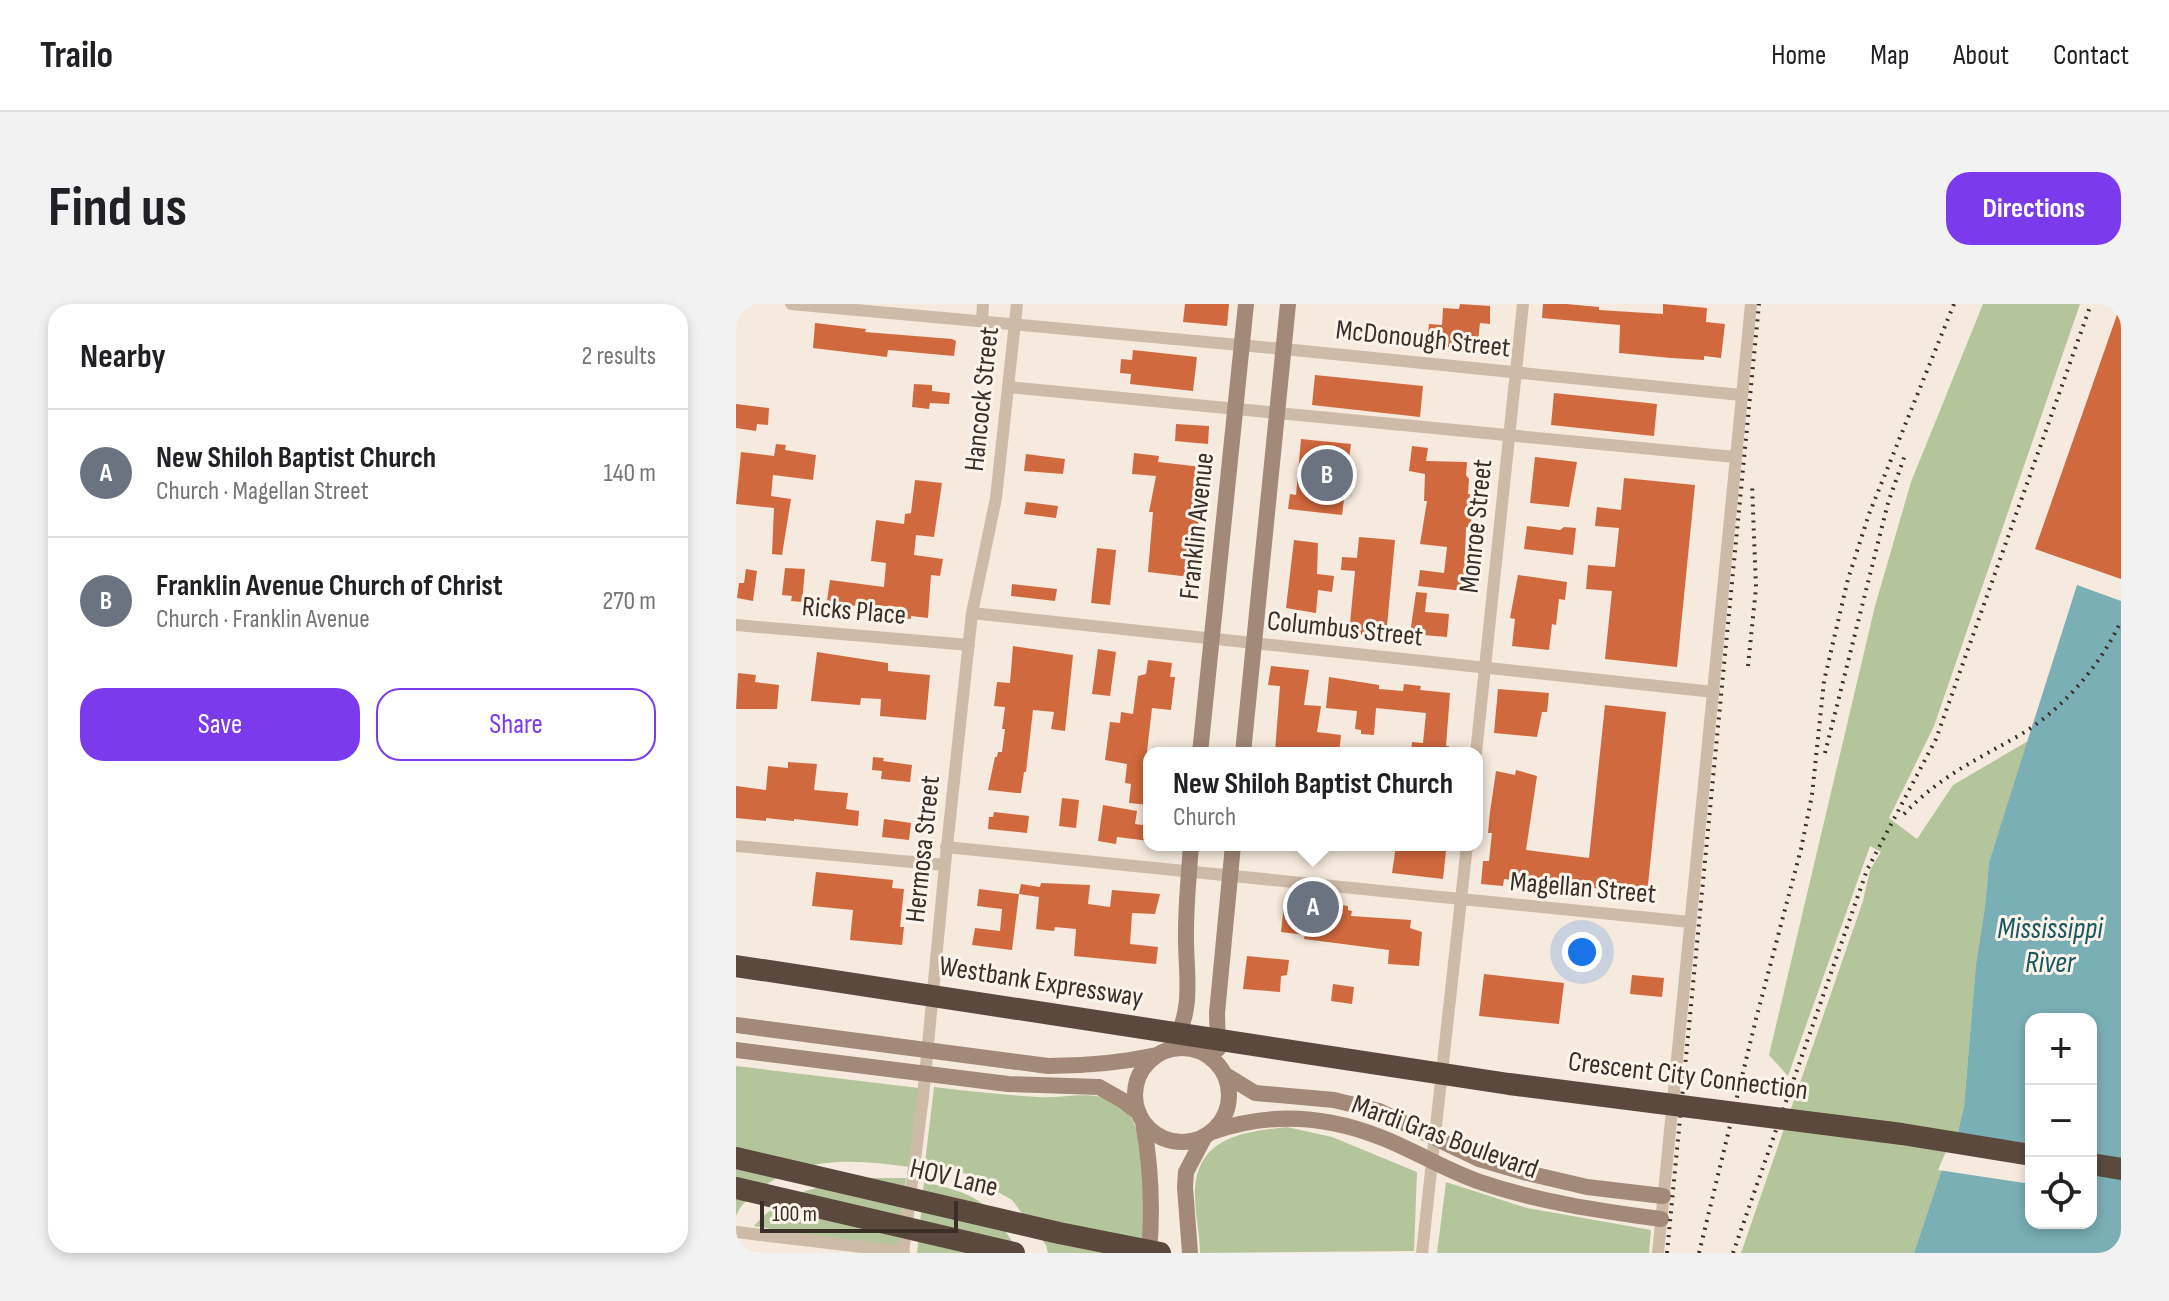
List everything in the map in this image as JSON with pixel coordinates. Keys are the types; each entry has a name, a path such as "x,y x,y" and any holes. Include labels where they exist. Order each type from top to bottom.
{"highway":[{"name":"Westbank Expressway","path":"736,966 1337,1058"},
{"name":"Crescent City Connection","path":"1337,1058 1509,1084 1902,1134 2025,1154"},
{"name":"HOV Lane","path":"736,1158 1044,1230 1160,1253"},
{"path":"2097,1165 2121,1169"},
{"path":"736,1188 1014,1253"}],"main road":[{"name":"Franklin Avenue","path":"1201,747 1246,304"},
{"path":"1244,747 1288,304"},
{"path":"1149,1253 1151,1165 1135,1098 1144,1067 1176,1038 1188,997 1186,932 1191,851"},
{"path":"1190,1253 1186,1172 1208,1134 1222,1120 1228,1106 1229,1090 1222,1070 1217,1013 1232,851"},
{"path":"736,1025 1048,1066 1109,1063 1182,1048 1199,1051 1222,1070"},
{"path":"736,1050 1008,1084 1099,1087 1122,1100 1154,1132 1168,1139 1191,1141 1208,1134"},
{"name":"Mardi Gras Boulevard","path":"1222,1070 1255,1093 1334,1100 1379,1111 1479,1159 1527,1173 1587,1187 1663,1196"},
{"name":"Mardi Gras Boulevard","path":"1208,1134 1258,1119 1304,1118 1330,1122 1380,1137 1479,1182 1532,1198 1596,1211 1661,1219"}],"street":[{"name":"McDonough Street","path":"791,304 1741,395"},
{"name":"Hancock Street","path":"982,322 983,304"},
{"name":"Hancock Street","path":"996,498 1017,304"},
{"name":"Monroe Street","path":"1477,747 1523,304"},
{"path":"1658,1253 1750,310"},
{"path":"1009,387 1735,457"},
{"name":"Hermosa Street","path":"904,1252 972,613 996,498"},
{"name":"Columbus Street","path":"972,613 1714,692"},
{"name":"Ricks Place","path":"736,625 969,645"},
{"path":"736,846 945,865"},
{"name":"Magellan Street","path":"946,847 1690,922"},
{"path":"1422,1253 1466,851"},
{"path":"736,1232 904,1252"}],"green space":[{"path":"1983,304 2080,304 1934,726 1889,818 1917,839 1953,785 2028,741 1989,862 1976,964 1964,1106 1958,1132 1914,1253 1741,1253 1863,901 1870,870 1881,852 1870,846 1788,1076 1769,1055 1875,606 1911,482"},
{"path":"736,1066 919,1088 910,1167 849,1162 810,1166 773,1180 747,1200 736,1216"},
{"path":"934,1087 1038,1097 1096,1096 1116,1102 1128,1113 1141,1149 1145,1195 1141,1253 1048,1253 1046,1245 1012,1200 964,1173 925,1163"},
{"path":"1287,1127 1332,1137 1417,1172 1414,1251 1200,1253 1195,1197 1202,1162 1211,1150 1237,1136"},
{"path":"858,1178 906,1178 898,1251 754,1226 789,1198 814,1188"},
{"path":"924,1182 960,1192 982,1204 999,1222 1020,1253 917,1253"},
{"path":"1446,1182 1527,1208 1651,1230 1649,1253 1437,1253"}],"water":[{"name":"Mississippi River","path":"2077,585 2121,601 2121,1253 1914,1253 1958,1132 1964,1106 1976,964 1989,862"}],"pier":[{"path":"1954,1133 2025,1143 2025,1183 1938,1170"}],"building":[{"path":"1185,304 1229,304 1227,326 1183,322"},
{"path":"1460,304 1490,306 1490,324 1480,323 1477,350 1427,345 1429,324 1442,325 1443,308 1459,309"},
{"path":"1543,304 1663,314 1663,304 1707,308 1706,322 1725,324 1721,358 1704,356 1704,360 1619,353 1620,325 1542,318"},
{"path":"2121,309 2121,579 2035,549"},
{"path":"815,323 866,329 865,332 952,339 956,341 954,356 888,350 887,357 813,348"},
{"path":"1133,350 1197,357 1193,391 1130,384 1131,374 1120,373 1121,359 1132,360"},
{"path":"1315,375 1423,386 1420,417 1312,405"},
{"path":"914,384 932,385 932,391 950,393 949,404 930,403 929,409 912,407"},
{"path":"1554,393 1657,404 1654,436 1551,425"},
{"path":"736,404 769,408 768,425 757,424 756,431 736,428"},
{"path":"1176,424 1209,426 1208,444 1175,441"},
{"path":"1301,439 1351,444 1342,515 1288,509 1290,494 1296,495"},
{"path":"776,444 786,445 785,450 816,455 813,480 773,475 771,496 791,499 782,555 772,554 774,508 736,504 741,452 774,456"},
{"path":"1412,446 1428,448 1426,461 1467,462 1468,510 1473,510 1470,528 1466,527 1464,591 1418,586 1420,570 1444,573 1447,547 1420,544 1427,501 1424,501 1425,474 1409,471"},
{"path":"1134,453 1159,456 1158,462 1202,467 1197,541 1193,541 1190,577 1148,572 1153,512 1149,512 1156,476 1132,474"},
{"path":"1026,454 1065,459 1063,474 1024,471"},
{"path":"1535,457 1577,462 1569,507 1530,503"},
{"path":"1624,478 1695,485 1677,667 1605,659 1612,591 1586,589 1588,565 1615,567 1619,528 1595,526 1597,507 1621,510"},
{"path":"915,480 942,483 934,537 916,535 914,555 943,559 940,576 931,575 928,618 899,618 901,607 869,605 868,608 827,601 830,580 884,587 886,563 871,561 876,520 904,524 905,514 911,513"},
{"path":"1026,502 1058,506 1056,518 1024,514"},
{"path":"1527,526 1560,530 1564,527 1576,528 1573,555 1524,549"},
{"path":"1359,537 1395,540 1386,637 1349,634 1355,571 1341,570 1342,557 1357,558"},
{"path":"1294,540 1318,543 1317,574 1334,576 1332,592 1318,590 1316,613 1286,608"},
{"path":"1097,548 1116,550 1110,605 1091,603"},
{"path":"785,568 805,569 802,602 791,601 792,596 782,595"},
{"path":"746,569 757,571 753,601 737,598 739,583 744,583"},
{"path":"1518,575 1567,582 1565,600 1559,599 1556,625 1552,624 1549,650 1512,646 1515,619 1510,618"},
{"path":"1012,584 1057,589 1055,601 1011,596"},
{"path":"1416,592 1427,593 1425,612 1449,614 1447,637 1410,634"},
{"path":"1013,646 1073,655 1065,731 1051,729 1054,712 1033,710 1021,793 988,790 995,757 1002,752 1005,729 1002,729 1005,707 994,706 997,682 1010,683"},
{"path":"1098,649 1116,652 1110,696 1092,694"},
{"path":"817,652 888,663 888,671 930,675 926,720 880,716 881,699 861,698 860,705 811,701"},
{"path":"1148,660 1172,663 1170,677 1175,677 1171,710 1152,708 1148,747 1143,747 1143,804 1129,803 1131,784 1125,783 1127,764 1105,760 1110,722 1120,723 1121,712 1133,714 1138,676 1146,674"},
{"path":"1271,666 1309,670 1304,705 1321,706 1317,732 1341,735 1340,747 1275,747 1280,686 1268,685"},
{"path":"738,673 756,675 755,682 779,685 777,709 736,709"},
{"path":"1329,677 1379,685 1379,689 1403,691 1404,684 1421,686 1420,690 1450,693 1446,746 1449,747 1412,747 1412,742 1423,743 1426,713 1376,708 1374,735 1361,734 1361,730 1355,729 1357,711 1326,708"},
{"path":"1498,689 1549,693 1547,712 1542,712 1537,737 1494,733"},
{"path":"1605,705 1666,712 1647,894 1568,885 1568,891 1504,879 1503,886 1481,884 1483,861 1489,861 1492,833 1488,833 1496,771 1515,775 1516,770 1537,776 1526,850 1589,858"},
{"path":"873,757 912,765 910,782 881,779 882,771 872,770"},
{"path":"788,762 817,764 814,790 848,793 846,809 859,811 858,826 794,819 766,818 766,821 736,818 736,786 766,790 768,766 788,768"},
{"path":"1062,798 1079,800 1076,828 1059,826"},
{"path":"1103,805 1137,811 1135,824 1143,825 1143,840 1117,837 1116,844 1098,841"},
{"path":"994,812 1029,816 1027,833 988,829 989,817 993,817"},
{"path":"884,819 911,823 909,840 882,837"},
{"path":"1395,851 1446,851 1443,879 1392,873"},
{"path":"816,872 893,880 892,888 904,889 900,927 904,927 902,945 850,940 853,910 812,906"},
{"path":"1041,883 1090,885 1088,904 1110,907 1112,890 1160,894 1155,914 1132,913 1130,944 1158,947 1156,964 1074,956 1076,929 1036,929 1039,897 1019,894 1021,884 1040,887"},
{"path":"979,889 1019,894 1012,950 972,945 975,928 1000,931 1002,909 977,906"},
{"path":"1326,903 1348,906 1351,916 1411,920 1410,928 1422,932 1419,966 1388,964 1389,950 1304,939 1305,935 1281,932 1284,904 1325,907"},
{"path":"1247,956 1289,960 1287,975 1281,976 1280,992 1243,989"},
{"path":"1484,974 1564,983 1559,1024 1479,1016"},
{"path":"1632,975 1664,978 1662,997 1630,994"},
{"path":"1333,984 1354,987 1352,1004 1331,1001"}],"railway":[{"path":"1667,1253 1759,304"},
{"path":"1699,1253 1801,849 1812,795 1824,681 1848,579 1869,514 1954,304"},
{"path":"1733,1253 1867,870 1936,739 2091,304"},
{"path":"1825,753 1888,503 1906,452"},
{"path":"1748,666 1756,588 1752,484"},
{"path":"1904,814 1944,779 2020,735 2051,713 2091,670 2121,621"}],"place":[{"name":"Franklin Avenue Church of Christ","path":"1327,475"},
{"name":"New Shiloh Baptist Church","path":"1313,907"}]}
